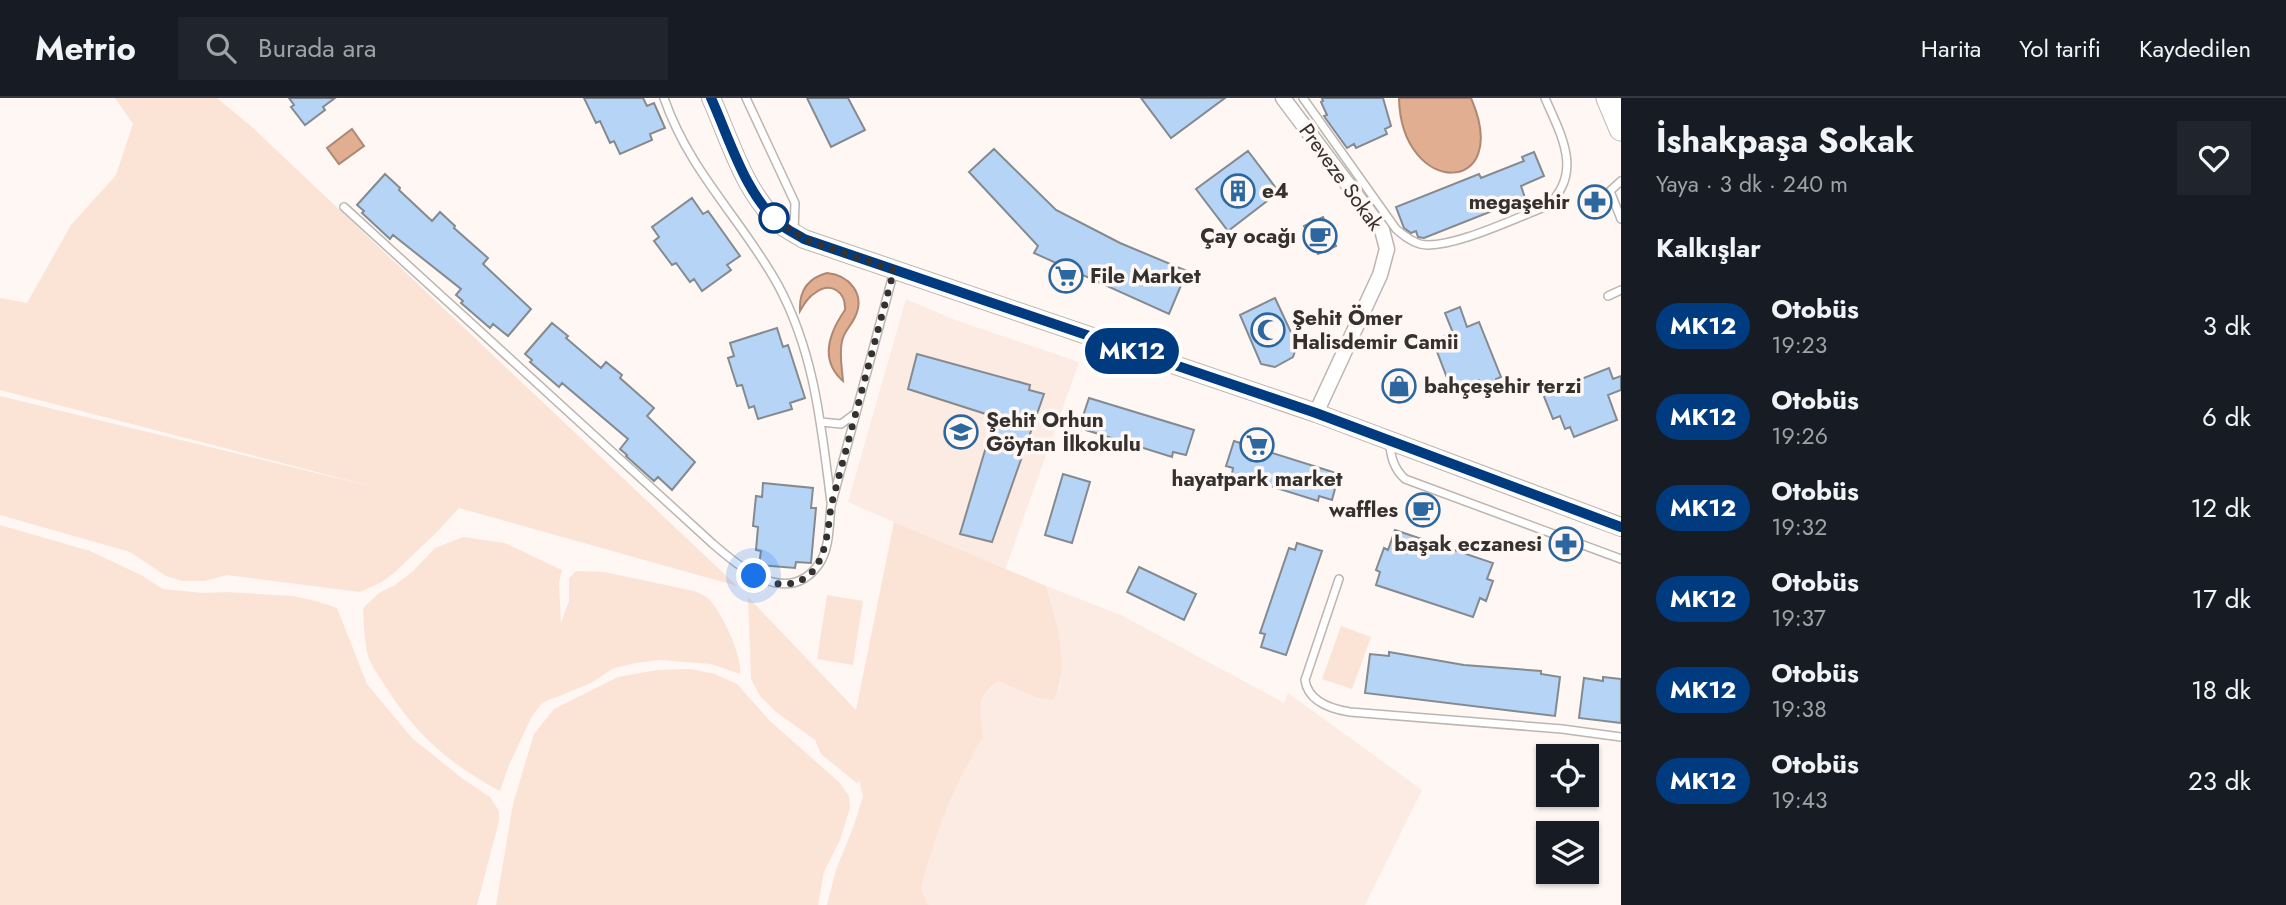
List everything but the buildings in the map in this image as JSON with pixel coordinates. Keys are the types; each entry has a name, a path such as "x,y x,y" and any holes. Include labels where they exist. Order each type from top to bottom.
{"main road":[{"path":"1608,98 1621,129"}],"street":[{"path":"711,98 748,181 766,209 781,225 804,239 1316,413 1621,527"},
{"name":"Preveze Sokak","path":"1283,98 1382,230 1387,250 1380,275 1316,413"}],"lane":[{"path":"664,98 676,131 696,167 777,284 808,357 821,422 831,506"},
{"path":"746,98 795,203 794,233"},
{"path":"1303,98 1396,229 1420,244 1456,240 1547,206 1558,196 1566,178 1568,158 1545,98"},
{"path":"1621,181 1610,191 1621,219"},
{"path":"344,207 713,544 754,576 779,584 801,579 820,563 826,545 831,506 894,270"},
{"path":"1608,296 1621,290"},
{"path":"821,422 841,424 856,413"},
{"path":"1389,440 1392,461 1397,472 1405,479 1621,559"},
{"path":"1339,579 1305,680 1307,690 1316,700 1336,710 1350,712 1562,729 1621,737"}],"shaded area":[{"path":"115,98 217,98 252,127 737,586 459,508 394,573 360,592 227,575 205,581 182,581 166,576 130,552 0,515 0,396 378,488 0,390 0,298 27,303 71,225 116,175 133,124"},
{"path":"1399,98 1471,98 1480,131 1478,154 1468,168 1452,173 1434,168 1417,154 1404,131"},
{"path":"352,129 364,146 339,164 327,148"},
{"path":"827,273 842,277 857,293 858,309 842,341 843,381 831,364 829,346 845,310 843,298 836,290 827,288 810,297 800,311 801,297 806,286"},
{"name":"Şehit Orhun Göytan İlkokulu","path":"906,299 955,320 1079,362 1005,570 848,502"},
{"path":"894,522 1046,586 1062,659 1059,687 1053,700 1035,697 999,681 985,692 980,713 983,738 946,811 921,889 929,905 827,905 836,870 863,796 859,780 858,784 821,754 815,740 776,712 760,696 751,679 748,597 856,710"},
{"path":"0,525 90,551 141,575 163,589 293,596 337,608 367,684 412,738 490,797 499,811 499,821 477,905 0,905"},
{"path":"463,537 505,543 562,570 559,583 561,623 569,601 569,578 576,571 604,572 703,595 717,610 729,632 738,656 740,674 711,664 660,660 636,663 614,668 591,683 542,703 531,718 500,791 465,770 420,732 375,670 366,644 363,608 379,593 412,572 435,548"},
{"path":"1046,586 1121,615 1284,703 1288,693 1422,790 1365,905 929,905 921,889 937,831 962,771 983,738 978,710 986,688 999,681 1012,686 1060,689 1061,662"},
{"path":"827,595 863,601 853,665 817,659"},
{"path":"1341,626 1371,637 1352,689 1322,679"},
{"path":"691,669 715,674 737,684 770,721 839,782 849,796 850,808 840,840 824,872 818,905 496,905 513,804 534,734 554,709 618,677 657,670"}],"bus line":[{"name":"MK12","path":"711,98 748,181 766,209 781,225 804,239 1316,413 1621,527"}],"place":[{"name":"e4","path":"1238,191"},
{"name":"megaşehir","path":"1595,202"},
{"name":"Çay ocağı","path":"1320,236"},
{"name":"File Market","path":"1066,276"},
{"name":"Şehit Ömer Halisdemir Camii","path":"1268,330"},
{"name":"bahçeşehir terzi","path":"1399,386"},
{"name":"Şehit Orhun Göytan İlkokulu","path":"961,432"},
{"name":"hayatpark market","path":"1257,445"},
{"name":"waffles","path":"1423,510"},
{"name":"başak eczanesi","path":"1566,544"}],"route":[{"path":"754,576 779,584 790,583 801,579 820,563 826,545 831,506 894,270 804,239 774,218"}]}
